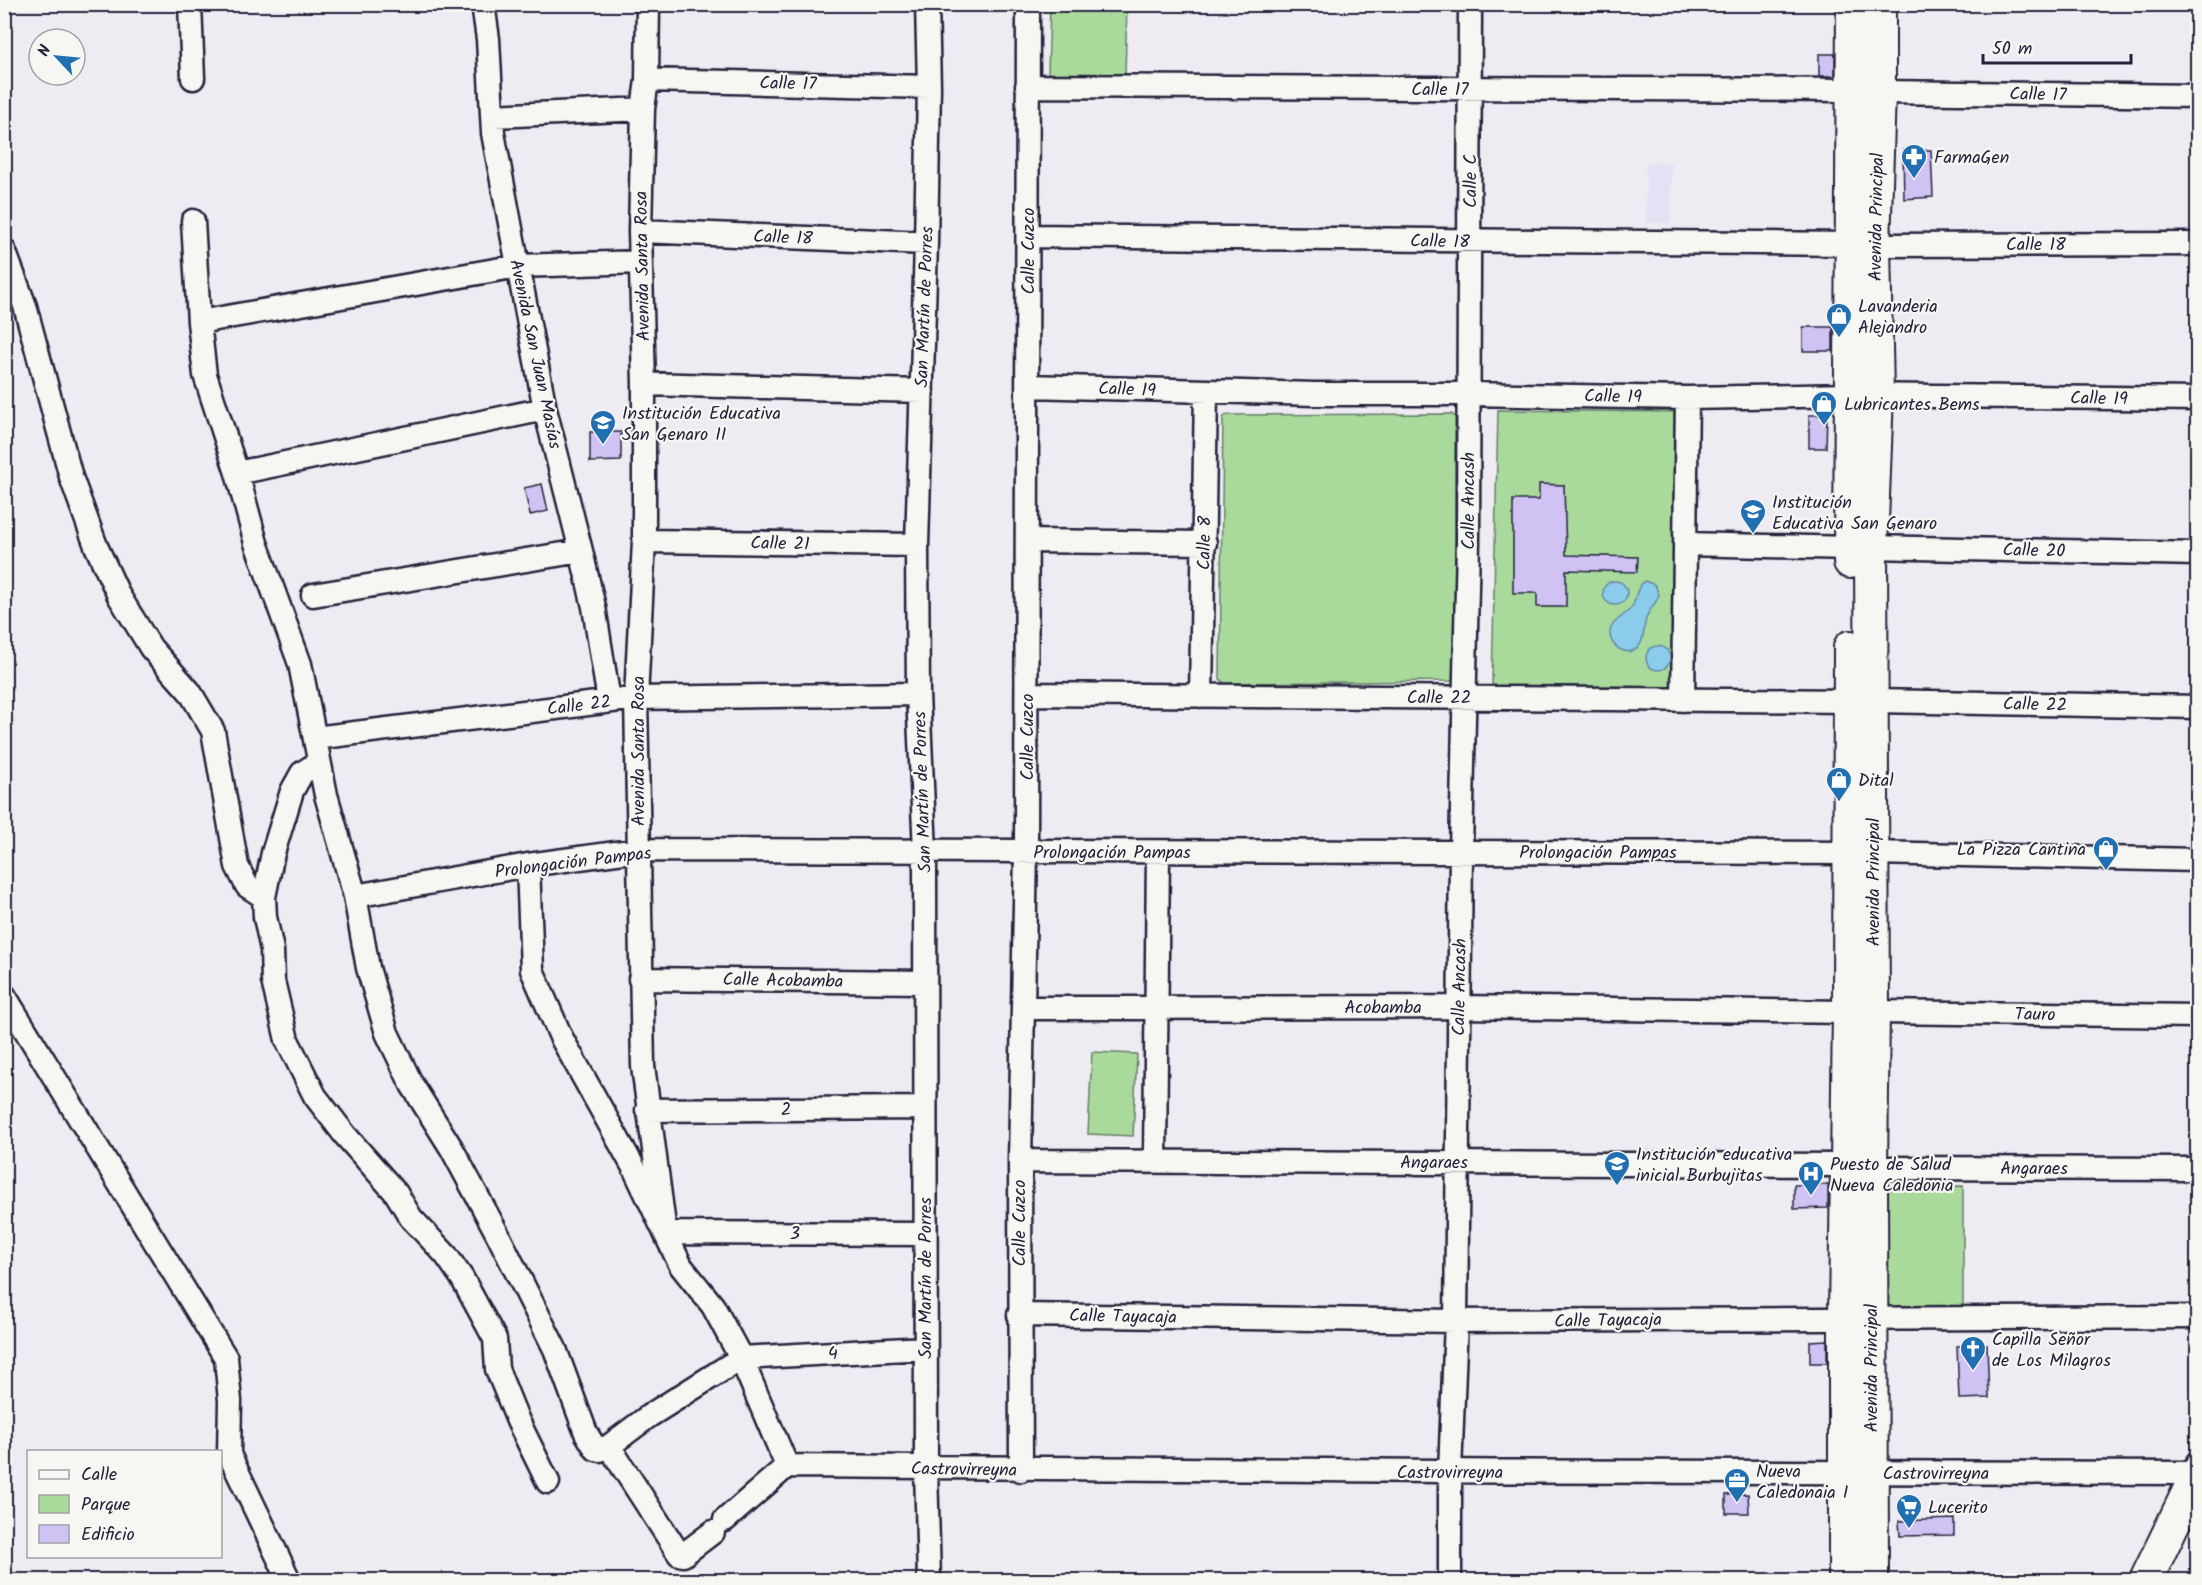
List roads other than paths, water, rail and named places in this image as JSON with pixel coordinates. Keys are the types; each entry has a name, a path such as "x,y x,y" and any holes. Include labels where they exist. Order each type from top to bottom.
{"street":[{"path":"190,4 193,78"},
{"name":"Avenida San Juan Masías","path":"483,4 493,133 544,409 596,618 609,701"},
{"name":"Avenida Santa Rosa","path":"648,4 640,231 644,384 644,541 636,698 640,979 647,1110 665,1233 681,1266 713,1306 741,1358 787,1466"},
{"name":"San Martín de Porres","path":"927,4 929,87 917,545 918,694 925,852 924,1234 929,1581"},
{"name":"Calle Cuzco","path":"1021,1470 1020,1161 1026,851 1029,386 1028,4"},
{"name":"Calle C","path":"1468,394 1470,4"},
{"name":"Avenida Principal","path":"1853,4 1866,91"},
{"name":"Avenida Principal","path":"1845,1581 1858,1472 1861,547 1866,91 1880,4"},
{"name":"Calle 17","path":"647,80 929,87"},
{"name":"Calle 17","path":"1028,86 1866,91 2198,96"},
{"path":"493,116 643,109"},
{"path":"193,220 199,322 205,375 237,473 256,543 300,664 326,795 355,896 368,968 392,1046 412,1085 452,1149 497,1233 555,1349 586,1433 596,1449 600,1450 609,1446 649,1416 741,1358"},
{"name":"Calle 18","path":"640,231 926,243"},
{"name":"Calle 18","path":"1028,236 1863,245 2198,244"},
{"path":"4,250 25,306 71,477 96,546 119,596 151,648 190,692 213,731 237,866 247,886 264,897"},
{"path":"199,322 518,266 641,262"},
{"path":"644,384 922,391"},
{"name":"Calle 19","path":"1029,386 1315,394 1687,398 1864,395 2198,399"},
{"name":"Calle 8","path":"1201,696 1206,391"},
{"name":"Calle Ancash","path":"1450,1581 1450,1472 1456,1321 1468,394"},
{"path":"1683,700 1687,398"},
{"path":"237,473 544,409"},
{"name":"Calle 21","path":"644,541 917,545"},
{"path":"1028,541 1205,543"},
{"name":"Calle 20","path":"1686,544 2198,554"},
{"path":"313,595 581,551"},
{"name":"Calle 22","path":"315,738 636,698 918,694"},
{"name":"Calle 22","path":"1027,694 1465,696 2198,706"},
{"path":"319,762 302,772 292,790 273,853 264,897 265,917 272,950 273,981 287,1040 308,1085 345,1135 396,1193 411,1218 446,1255 462,1278 495,1340 497,1369 518,1421 548,1482"},
{"name":"Prolongación Pampas","path":"355,896 528,865 638,850 1861,853 2198,860"},
{"path":"1155,1160 1158,852"},
{"path":"528,865 532,970 561,1037 634,1168 665,1233"},
{"name":"Calle Acobamba","path":"640,979 925,982"},
{"path":"4,995 226,1358 230,1401 229,1454 289,1581"},
{"name":"Acobamba","path":"1024,1008 1459,1007 1861,1012"},
{"name":"Tauro","path":"1861,1012 2198,1016"},
{"name":"2","path":"647,1110 925,1108"},
{"name":"Angaraes","path":"1020,1161 1457,1162 2198,1169"},
{"name":"3","path":"665,1233 924,1234"},
{"name":"Calle Tayacaja","path":"1019,1315 1456,1321 2198,1317"},
{"name":"4","path":"741,1358 925,1348"},
{"path":"609,1446 679,1554 683,1555 787,1466"},
{"name":"Castrovirreyna","path":"787,1466 1021,1470 1450,1472 2197,1469"},
{"path":"2145,1581 2197,1469"},
{"name":"Avenida Principal","path":"1858,1472 1872,1581"}],"water":[{"path":"1615,581 1624,584 1627,593 1624,602 1615,605 1606,602 1603,593 1606,584"},
{"path":"1645,581 1655,585 1659,595 1647,616 1641,643 1634,650 1624,651 1614,645 1611,640 1611,628 1631,608 1638,589"},
{"path":"1653,646 1663,646 1670,653 1670,663 1663,670 1653,670 1646,663 1646,653"}],"place":[{"name":"FarmaGen","path":"1914,180"},
{"name":"Lavanderia Alejandro","path":"1839,339"},
{"name":"Lubricantes Bems","path":"1824,427"},
{"name":"Institución Educativa San Genaro II","path":"603,446"},
{"name":"Institución Educativa San Genaro","path":"1753,535"},
{"name":"Dital","path":"1839,803"},
{"name":"La Pizza Cantina","path":"2106,872"},
{"name":"Institución educativa inicial Burbujitas","path":"1617,1187"},
{"name":"Puesto de Salud Nueva Caledonia","path":"1811,1197"},
{"name":"Capilla Señor de Los Milagros","path":"1973,1372"},
{"name":"Nueva Caledonaia I","path":"1737,1504"},
{"name":"Lucerito","path":"1909,1530"}]}
